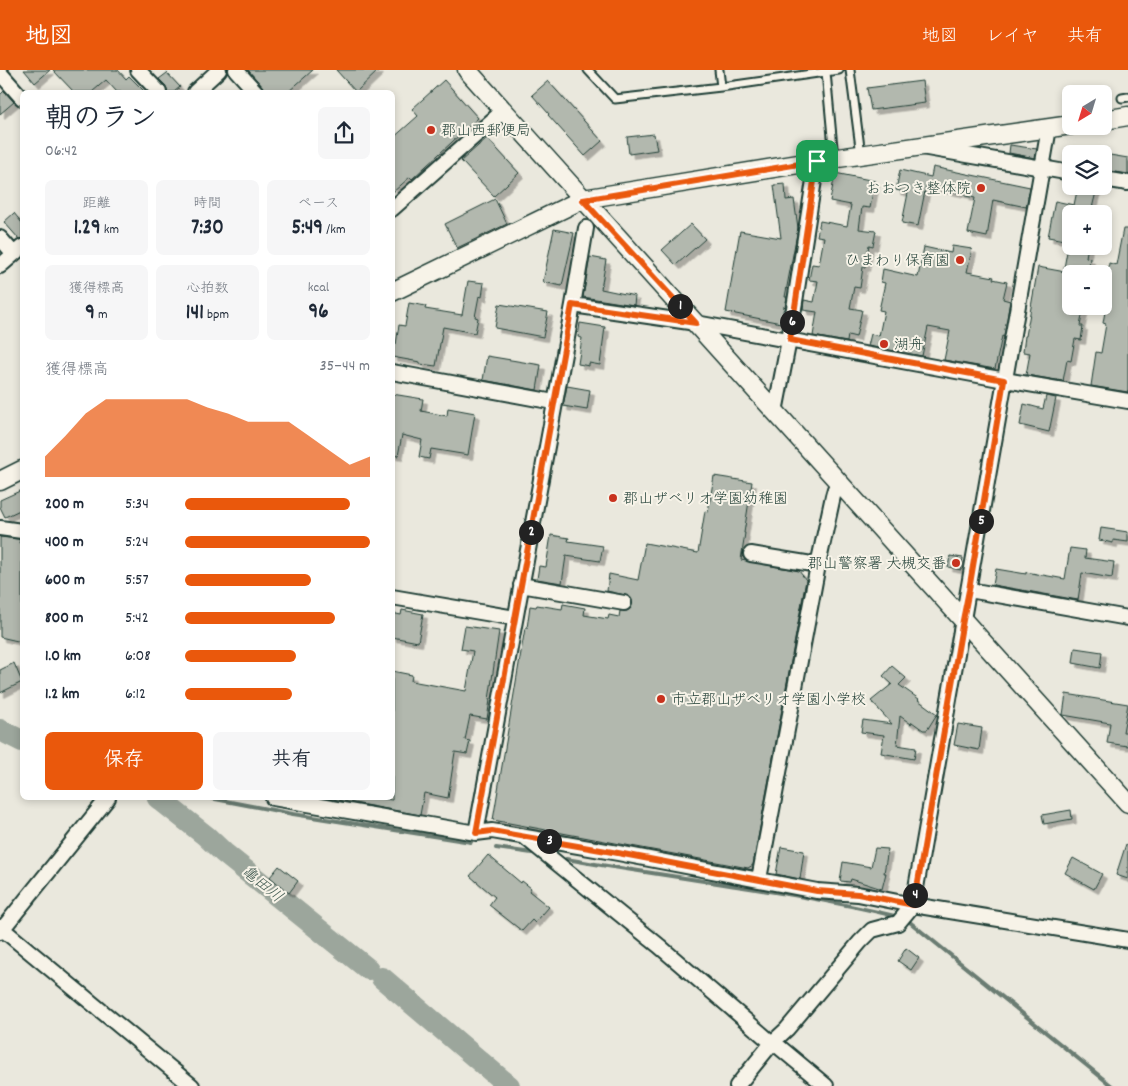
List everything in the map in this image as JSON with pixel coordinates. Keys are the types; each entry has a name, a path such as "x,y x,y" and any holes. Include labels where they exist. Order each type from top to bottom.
{"street":[{"path":"138,70 157,90"},
{"path":"197,90 219,70"},
{"path":"236,70 254,90"},
{"path":"467,70 1128,803"},
{"path":"0,73 20,96"},
{"path":"395,206 503,111"},
{"path":"1112,119 1128,116"},
{"path":"395,291 583,200 834,158 1062,126"},
{"path":"738,1086 772,1043 787,1029 860,942 872,930 898,923 911,908 969,590 1049,128"},
{"path":"918,147 1062,172"},
{"path":"775,412 790,340 817,161"},
{"path":"1112,180 1128,183"},
{"path":"476,833 586,228"},
{"path":"0,238 18,250 0,266"},
{"path":"572,305 696,323 1128,401"},
{"path":"395,373 554,402"},
{"path":"0,481 20,471"},
{"path":"759,879 818,565 833,496 835,489 840,484"},
{"path":"0,528 20,532"},
{"path":"751,554 818,565"},
{"path":"521,585 624,604"},
{"path":"969,590 1128,618"},
{"path":"395,598 515,618"},
{"path":"106,800 1,930 192,1086"},
{"path":"285,800 476,833 492,831 817,891 858,894 911,908 1128,940"},
{"path":"526,837 826,1086"}],"lane":[{"path":"588,70 615,99 721,87 803,72 839,70"},
{"path":"719,70 721,87"},
{"path":"850,70 862,155"},
{"path":"826,72 834,158"}],"building":[{"path":"24,70 50,70 35,83"},
{"path":"53,70 118,70 126,79 129,76 143,90 115,90 106,80 94,90 72,90"},
{"path":"248,70 313,70 290,90 263,90"},
{"path":"336,70 379,70 358,90 354,90"},
{"path":"167,73 180,87 176,90 167,90 159,79"},
{"path":"444,80 478,118 412,179 410,177 395,190 395,136 418,116 412,109"},
{"path":"548,81 602,141 585,156 532,95"},
{"path":"922,81 925,103 871,110 867,88"},
{"path":"4,91 14,102 0,114 0,95"},
{"path":"654,134 657,150 629,154 627,137"},
{"path":"487,138 519,173 494,196 461,161"},
{"path":"1010,145 1037,149 1035,158 1009,153"},
{"path":"1112,155 1128,158 1128,174 1112,171"},
{"path":"933,167 1030,187 1026,207 993,200 987,237 968,233 975,198 965,196 966,194 926,186 918,226 902,223 908,193 896,190 900,170 931,177"},
{"path":"835,173 875,181 870,208 862,207 859,229 876,231 873,246 869,245 860,288 854,287 850,308 862,310 856,337 848,335 847,342 813,336 817,312 803,310 804,300 814,302 818,281 809,280 812,264 819,265 824,237 817,236 820,221 847,226 851,205 830,201"},
{"path":"785,184 786,200 794,199 798,228 781,323 726,312 740,231 781,238 774,185"},
{"path":"1076,195 1095,195 1093,205 1074,205"},
{"path":"495,199 507,224 457,248 445,224"},
{"path":"1055,201 1074,205 1062,205 1062,239 1048,237"},
{"path":"14,213 20,220 20,239 19,239 4,222"},
{"path":"691,224 705,239 676,265 662,250"},
{"path":"554,229 574,233 562,286 543,282"},
{"path":"1123,229 1128,229 1128,392 1091,386 1096,352 1101,353 1106,324 1103,323 1104,315 1112,315 1112,265 1109,265 1109,263 1116,265"},
{"path":"952,246 972,249 967,272 994,277 993,279 1007,282 1003,299 1010,301 1004,337 1002,336 995,369 944,360 950,331 928,327 922,356 868,346 871,334 879,336 884,311 879,310 885,283 881,282 883,269 918,277 924,247 951,253"},
{"path":"1066,255 1086,255 1086,257 1090,258 1089,265 1065,265"},
{"path":"590,257 606,260 601,289 635,296 634,305 583,297"},
{"path":"1038,267 1062,271 1062,315 1082,315 1080,326 1083,326 1081,340 1075,339 1071,361 1067,360 1063,381 1026,375 1030,353 1023,352"},
{"path":"468,281 484,283 482,297 479,296 475,317 478,318 475,333 443,327 436,366 395,358 395,344 399,325 405,326 409,303 426,306 425,309 462,315"},
{"path":"499,304 548,312 543,337 495,328"},
{"path":"580,323 605,327 600,365 578,364 582,338 578,337"},
{"path":"487,356 541,365 537,390 483,380"},
{"path":"567,386 590,390 587,410 563,406"},
{"path":"395,394 423,399 421,411 447,416 448,408 475,413 468,455 431,449 429,459 419,457 422,440 402,435 398,456 395,456"},
{"path":"1046,396 1056,398 1049,432 1020,425 1024,404 1043,409"},
{"path":"714,476 752,482 741,560 799,571 806,580 753,865 748,868 493,820 530,606 536,607 537,605 562,609 563,604 585,608 584,615 608,619 609,615 619,617 620,611 630,609 632,600 629,596 607,591 609,574 638,580 645,543 698,553 705,511 708,512"},
{"path":"20,491 20,510 5,517 0,507 0,500"},
{"path":"1101,528 1128,532 1128,542 1113,540 1113,543 1099,540"},
{"path":"551,535 569,538 568,541 603,546 600,561 566,556 562,583 537,579 539,566 546,567"},
{"path":"0,537 20,540 20,642 0,637"},
{"path":"1070,548 1086,550 1085,558 1114,562 1112,578 1082,573 1078,600 993,585 996,569 1065,579"},
{"name":"郡山警察署 大槻交番","path":"950,556 963,558 961,570 948,567"},
{"path":"402,610 423,614 418,642 395,638 395,614 401,615"},
{"path":"465,626 499,631 487,719 470,716 465,740 470,741 467,754 455,752 448,798 424,793 420,815 338,800 395,800 395,672 412,675 411,681 466,691 473,651 461,649"},
{"path":"1075,648 1102,652 1100,668 1073,663"},
{"path":"14,663 20,677 20,683 0,693 0,670"},
{"path":"892,666 906,678 899,685 937,714 927,730 923,730 912,722 911,724 900,716 897,745 916,748 914,759 881,753 884,735 861,732 863,720 892,724 871,701 892,684 883,676"},
{"path":"1066,694 1128,704 1123,732 1128,732 1128,746 1107,743 1110,723 1063,715"},
{"path":"958,724 982,728 979,750 954,745"},
{"path":"1071,810 1072,819 1044,824 1042,815"},
{"path":"1126,844 1128,844 1128,879 1116,875"},
{"path":"781,847 804,851 800,879 776,874"},
{"path":"875,848 888,849 884,873 886,873 882,889 851,879 850,882 840,881 843,862 871,867"},
{"path":"488,855 521,883 522,881 531,888 529,891 549,907 535,923 532,920 522,931 489,905 495,897 470,876"},
{"path":"1073,858 1102,874 1094,889 1065,873"},
{"path":"279,866 298,881 289,893 270,877"},
{"path":"906,948 919,958 911,970 898,961"}],"waterway":[{"name":"亀田川","path":"0,730 20,740"},
{"name":"亀田川","path":"161,800 368,969"},
{"path":"220,800 293,814 471,842"},
{"path":"496,848 532,853"},
{"path":"566,859 817,899 899,917"},
{"path":"906,919 1112,1086"},
{"name":"亀田川","path":"382,978 509,1086"}],"place":[{"name":"郡山西郵便局","path":"431,130"},
{"name":"おおつき整体院","path":"981,188"},
{"name":"ひまわり保育園","path":"960,260"},
{"name":"湖舟","path":"884,344"},
{"name":"郡山ザベリオ学園幼稚園","path":"613,498"},
{"name":"郡山警察署 大槻交番","path":"956,563"},
{"name":"市立郡山ザベリオ学園小学校","path":"661,699"}],"route":[{"path":"817,161 790,340 1004,380 914,905 858,894 817,891 492,831 476,833 572,305 696,323 583,200 817,161"}]}
